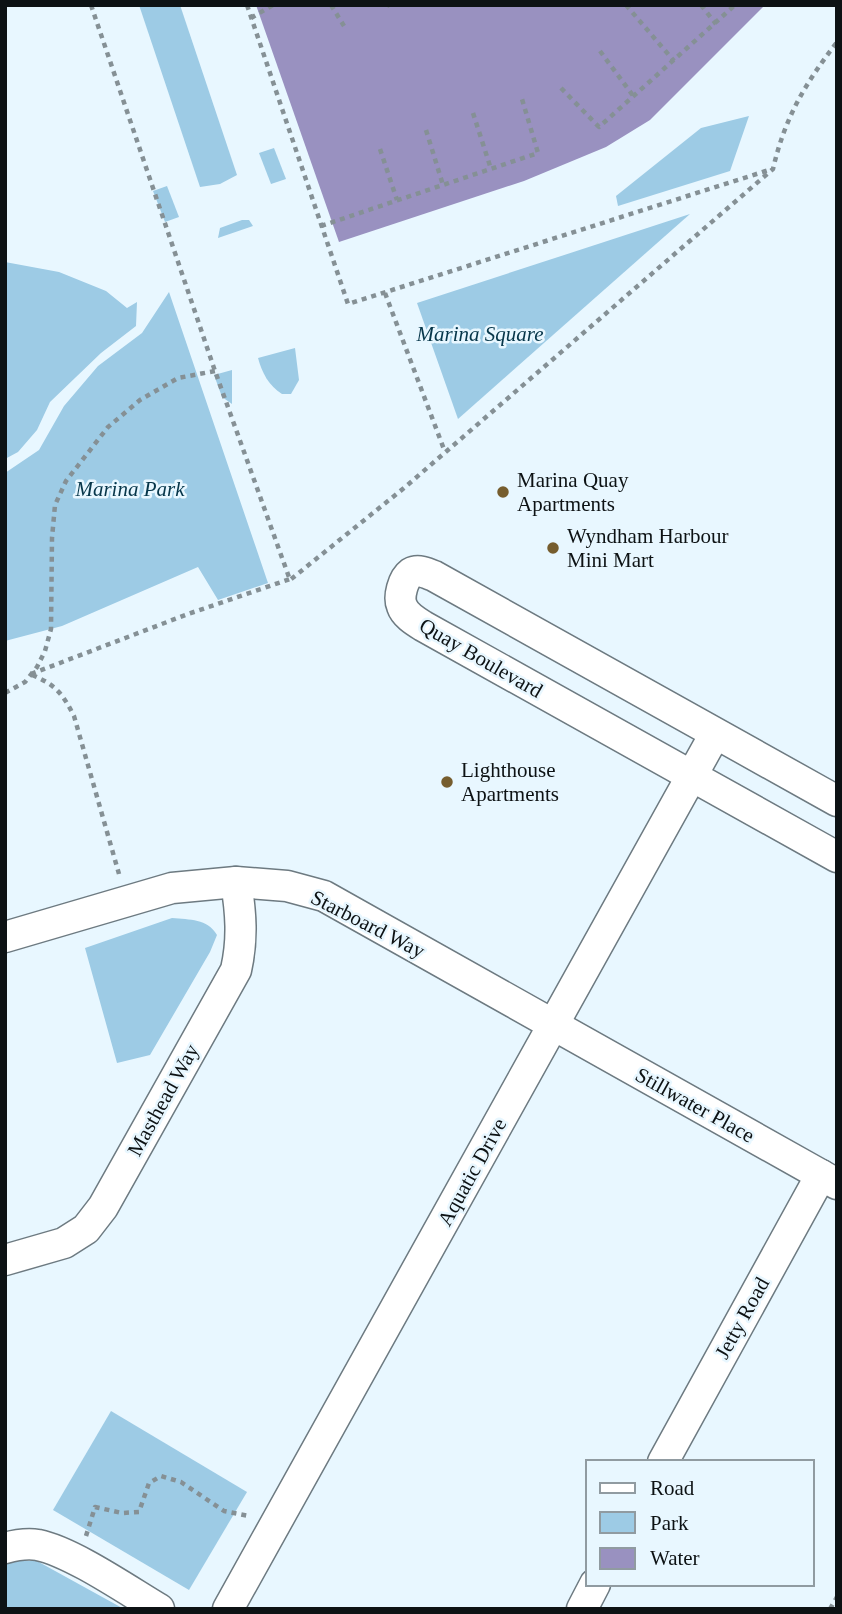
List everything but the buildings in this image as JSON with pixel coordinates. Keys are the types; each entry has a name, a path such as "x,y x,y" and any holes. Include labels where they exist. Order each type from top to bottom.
{"street":[{"name":"Quay Boulevard","path":"836,855 413,620 402,606 401,597 406,579 412,573 420,571 433,576 837,801"},
{"name":"Aquatic Drive","path":"228,1609 715,734"},
{"name":"Starboard Way","path":"5,937 172,888 236,882 287,886 324,896 554,1025"},
{"name":"Masthead Way","path":"5,1259 64,1243 86,1229 103,1207 236,970 242,943 242,917 236,882"},
{"name":"Stillwater Place","path":"554,1025 829,1180"},
{"name":"Jetty Road","path":"664,1460 829,1180"},
{"path":"5,1548 20,1544 56,1550 159,1609"},
{"path":"582,1609 595,1586"}],"path":[{"path":"91,5 215,370 290,579"},
{"path":"247,5 348,304 773,169"},
{"path":"251,18 273,5"},
{"path":"331,5 344,26"},
{"path":"626,5 674,61"},
{"path":"701,5 716,24"},
{"path":"561,88 599,127 735,5"},
{"path":"31,675 188,614 290,579 384,504 773,169 778,146 796,100 837,42"},
{"path":"600,51 634,97"},
{"path":"321,226 538,153 522,99"},
{"path":"473,113 491,169"},
{"path":"426,130 443,186"},
{"path":"380,149 397,200"},
{"path":"385,293 445,452"},
{"path":"5,693 25,682 45,651 51,629 55,505 66,481 108,427 140,400 178,379 215,370"},
{"path":"31,675 52,683 74,716 127,902"},
{"path":"78,1562 95,1507 122,1513 139,1512 149,1483 161,1476 181,1482 224,1511 277,1521"},
{"path":"830,1609 837,1597"}],"green space":[{"path":"139,5 180,5 237,175 220,184 200,187"},
{"path":"749,116 730,171 618,206 616,196 701,128"},
{"path":"274,148 286,179 271,184 259,153"},
{"path":"167,186 179,217 165,222 153,191"},
{"name":"Marina Square","path":"690,214 458,419 417,303"},
{"path":"249,220 253,226 218,238 220,228"},
{"path":"5,262 59,272 106,291 127,308 137,302 136,326 101,353 50,402 37,430 18,452 5,459"},
{"name":"Marina Park","path":"169,292 268,583 218,600 198,567 62,626 5,641 5,473 39,450 64,406 98,366 142,333"},
{"path":"295,348 299,380 291,394 282,394 267,379 258,358"},
{"path":"232,370 232,404 222,397 214,375"},
{"path":"172,918 203,923 217,935 210,952 150,1055 117,1063 85,948"},
{"path":"111,1411 247,1492 189,1590 53,1510"},
{"path":"17,1561 37,1561 124,1609 5,1609 5,1565"}],"water":[{"path":"256,5 765,5 650,120 606,147 524,181 339,242"}],"place":[{"name":"Marina Quay Apartments","path":"503,492"},
{"name":"Wyndham Harbour Mini Mart","path":"553,548"},
{"name":"Lighthouse Apartments","path":"447,782"}]}
